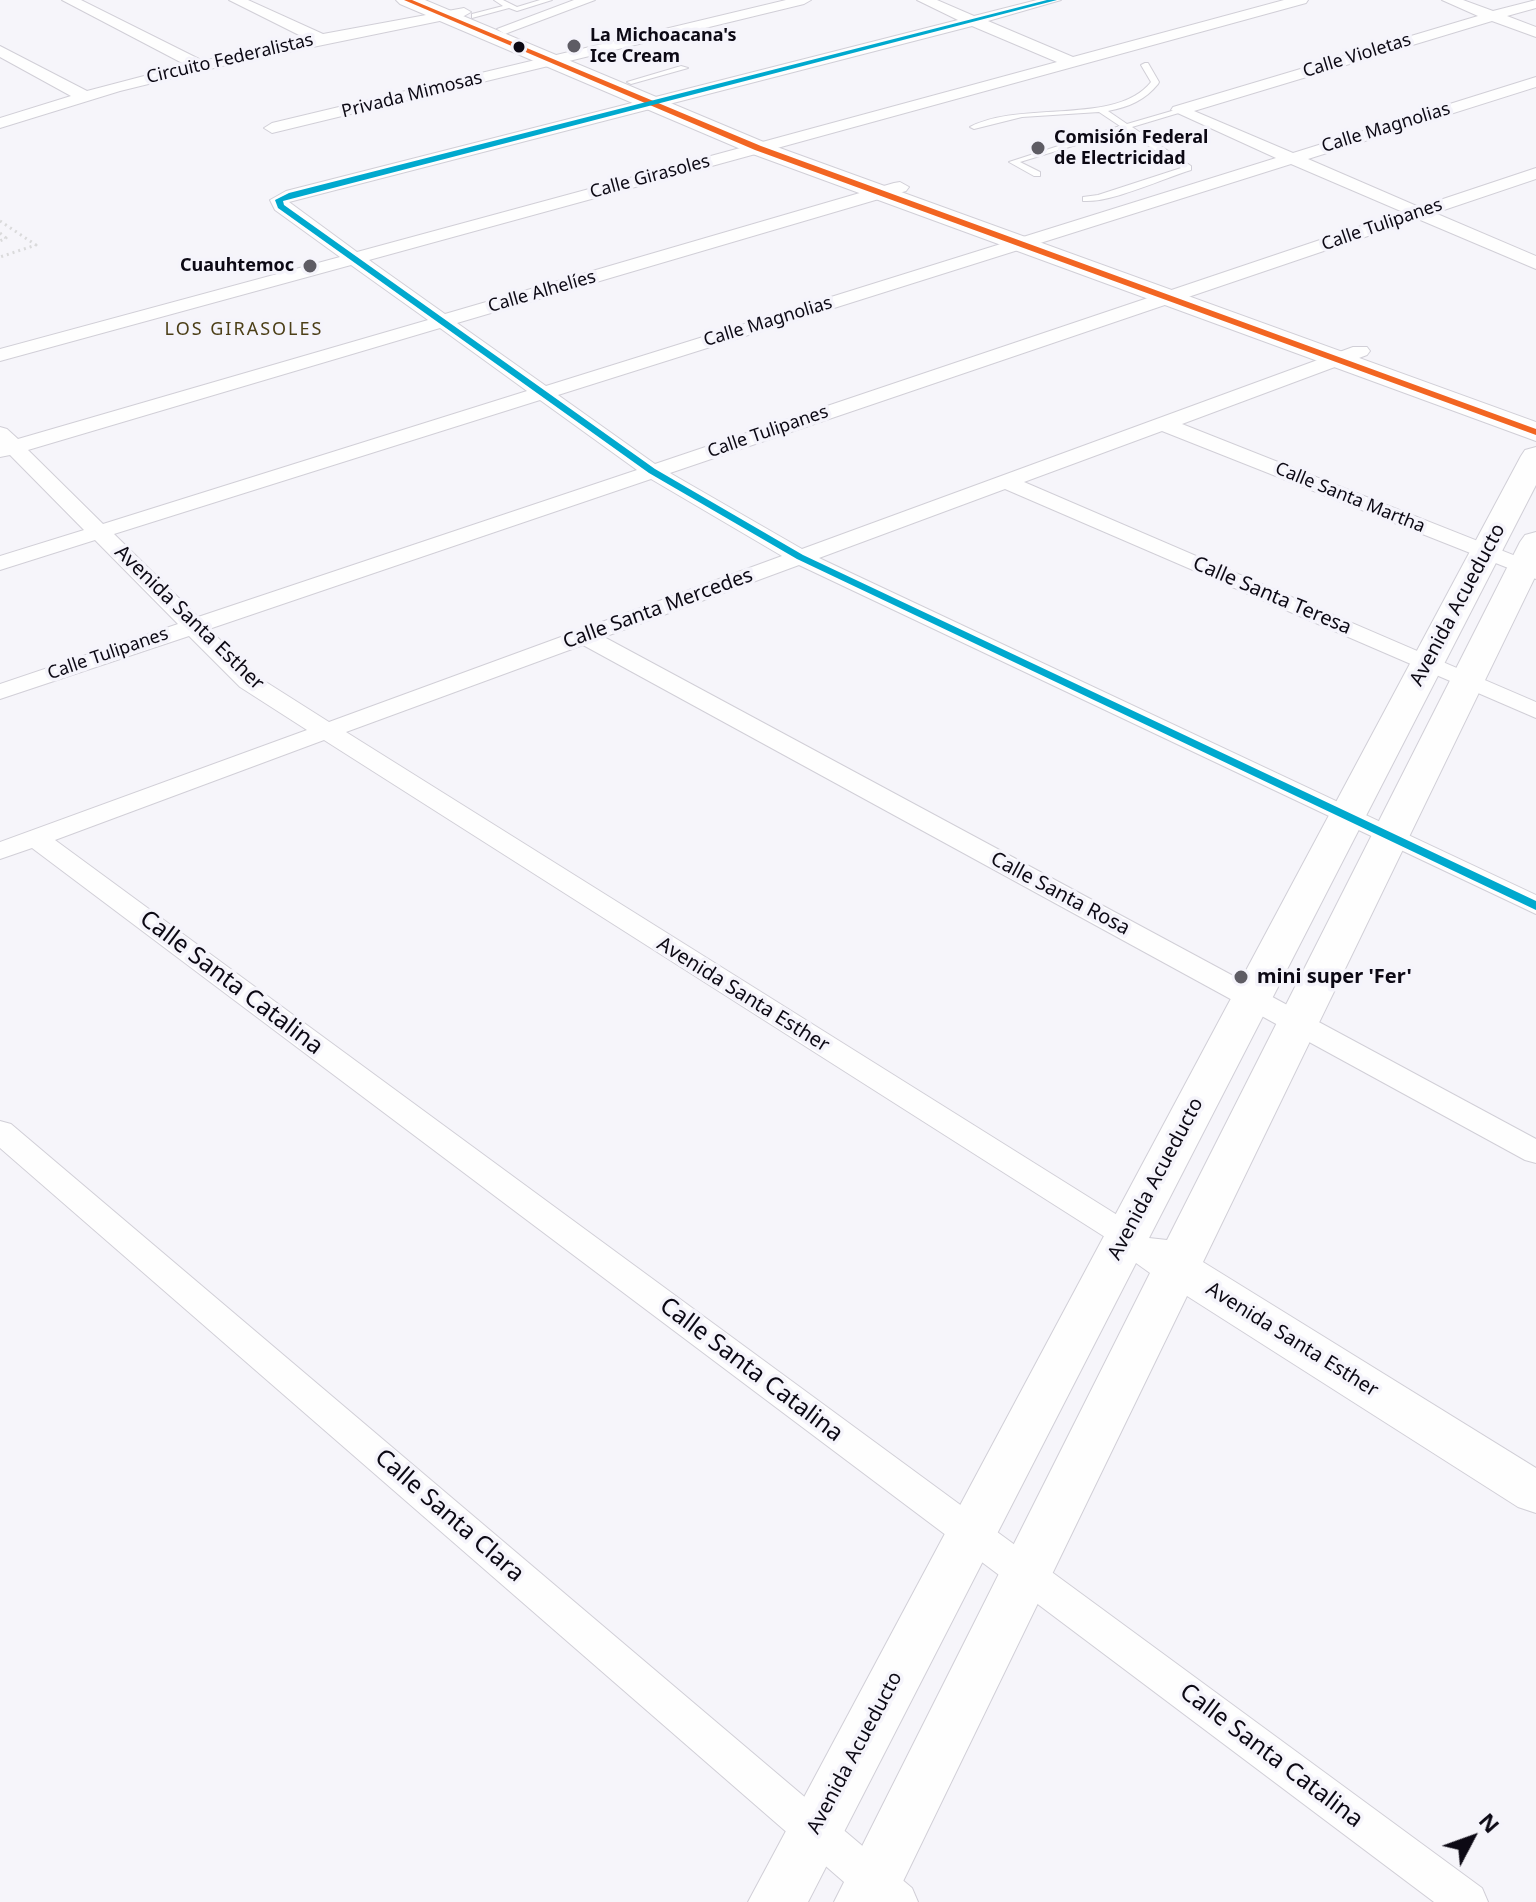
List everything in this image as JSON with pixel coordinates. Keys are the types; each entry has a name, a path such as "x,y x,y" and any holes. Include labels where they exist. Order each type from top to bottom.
{"main road":[{"path":"407,0 455,11 507,17 561,59 631,82 660,100"},
{"path":"455,11 767,145 1350,356 1536,432"},
{"path":"1350,356 1536,413"},
{"name":"Avenida Acueducto","path":"878,1895 1025,1574 1467,681 1520,559 1536,456"},
{"name":"Avenida Acueducto","path":"777,1902 1427,664 1520,559"},
{"name":"Avenida Santa Esther","path":"1127,1236 1536,1493"}],"street":[{"path":"69,0 197,64"},
{"path":"236,0 318,38"},
{"path":"507,17 588,0"},
{"name":"Privada Mimosas","path":"272,128 804,0"},
{"path":"924,0 1071,62"},
{"path":"1054,0 279,200 281,206 352,258 652,471 800,557 1536,906"},
{"name":"Calle Girasoles","path":"0,355 1301,0"},
{"path":"1449,0 1536,32"},
{"name":"Calle Violetas","path":"1179,110 1536,3"},
{"name":"Circuito Federalistas","path":"0,123 82,95 197,64 455,11"},
{"path":"0,51 82,95"},
{"name":"Calle Magnolias","path":"0,563 1536,82"},
{"path":"1179,110 1536,263"},
{"name":"Calle Tulipanes","path":"0,692 1536,173"},
{"name":"Calle Alhelíes","path":"4,444 890,190"},
{"name":"Calle Santa Mercedes","path":"0,851 1350,356"},
{"name":"Calle Santa Martha","path":"1164,424 1520,559"},
{"name":"Avenida Santa Esther","path":"4,444 99,532 249,682 1127,1236"},
{"name":"Calle Santa Teresa","path":"1007,482 1536,711"},
{"name":"Calle Santa Rosa","path":"584,636 1536,1152"},
{"name":"Calle Santa Catalina","path":"35,838 1467,1902"},
{"name":"Calle Santa Clara","path":"0,1131 815,1830 878,1895"}],"lane":[{"path":"498,0 507,17 517,9 548,0"},
{"path":"974,127 1021,115 1101,110 1137,100 1150,92 1155,82 1145,65"},
{"path":"631,82 684,68"},
{"path":"1086,199 1099,198 1188,168 1157,152 1130,128 1101,110"},
{"path":"1037,174 1013,162 1130,128 1155,115 1179,110"}],"path":[{"path":"0,221 36,245 0,257"},
{"path":"0,233 6,238 0,241"}],"transit line":[{"path":"407,0 758,148 1536,432"},
{"path":"1054,0 279,200 281,206 652,471 800,557 1536,906"}],"place":[{"name":"La Michoacana's Ice Cream","path":"574,46"},
{"name":"Comisión Federal de Electricidad","path":"1038,148"},
{"name":"Cuauhtemoc","path":"310,266"},
{"name":"mini super 'Fer'","path":"1241,977"}],"district":[{"name":"LOS GIRASOLES","path":"244,330"}]}
